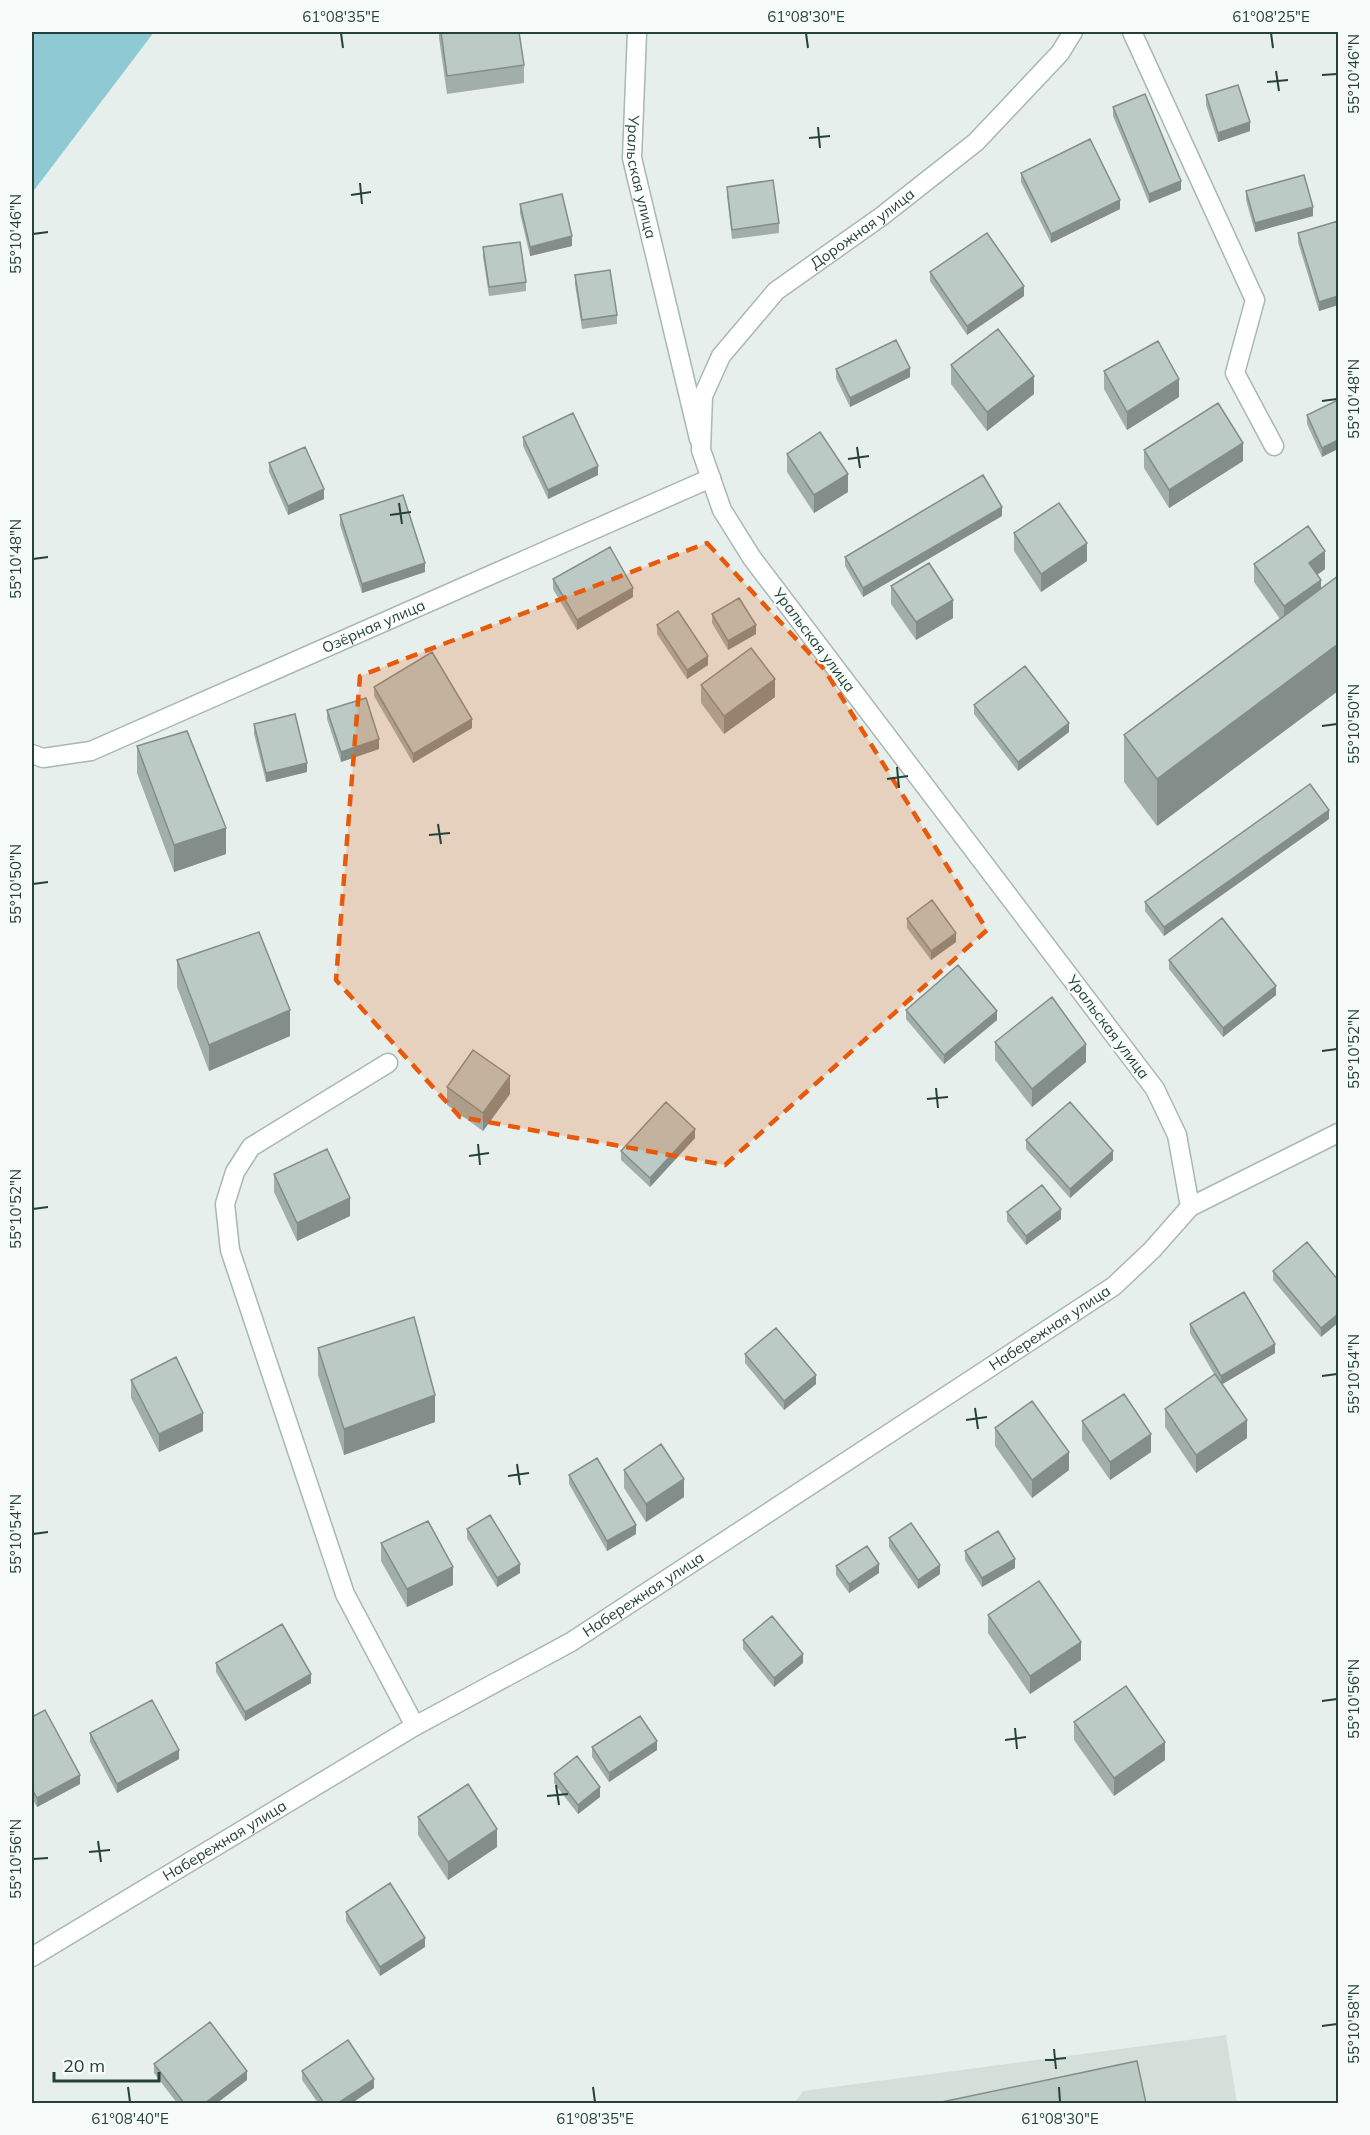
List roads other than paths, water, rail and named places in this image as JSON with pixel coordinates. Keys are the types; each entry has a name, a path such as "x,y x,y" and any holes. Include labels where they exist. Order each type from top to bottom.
{"street":[{"name":"Уральская улица","path":"637,32 632,158 701,450 722,510 752,558 1155,1089 1177,1135 1185,1169 1190,1207"},
{"name":"Дорожная улица","path":"701,450 704,396 721,356 776,291 882,216 976,142 1060,53 1073,32"},
{"path":"1132,32 1255,300 1235,373 1274,446"},
{"name":"Озёрная улица","path":"32,754 43,758 91,751 711,478"},
{"path":"388,1063 251,1147 235,1172 225,1204 230,1250 345,1594 415,1726"},
{"path":"1190,1207 1338,1134"},
{"name":"Набережная улица","path":"32,1957 415,1726 571,1642 1114,1286 1152,1250 1190,1207"}],"water":[{"path":"32,32 154,32 32,193"}]}
